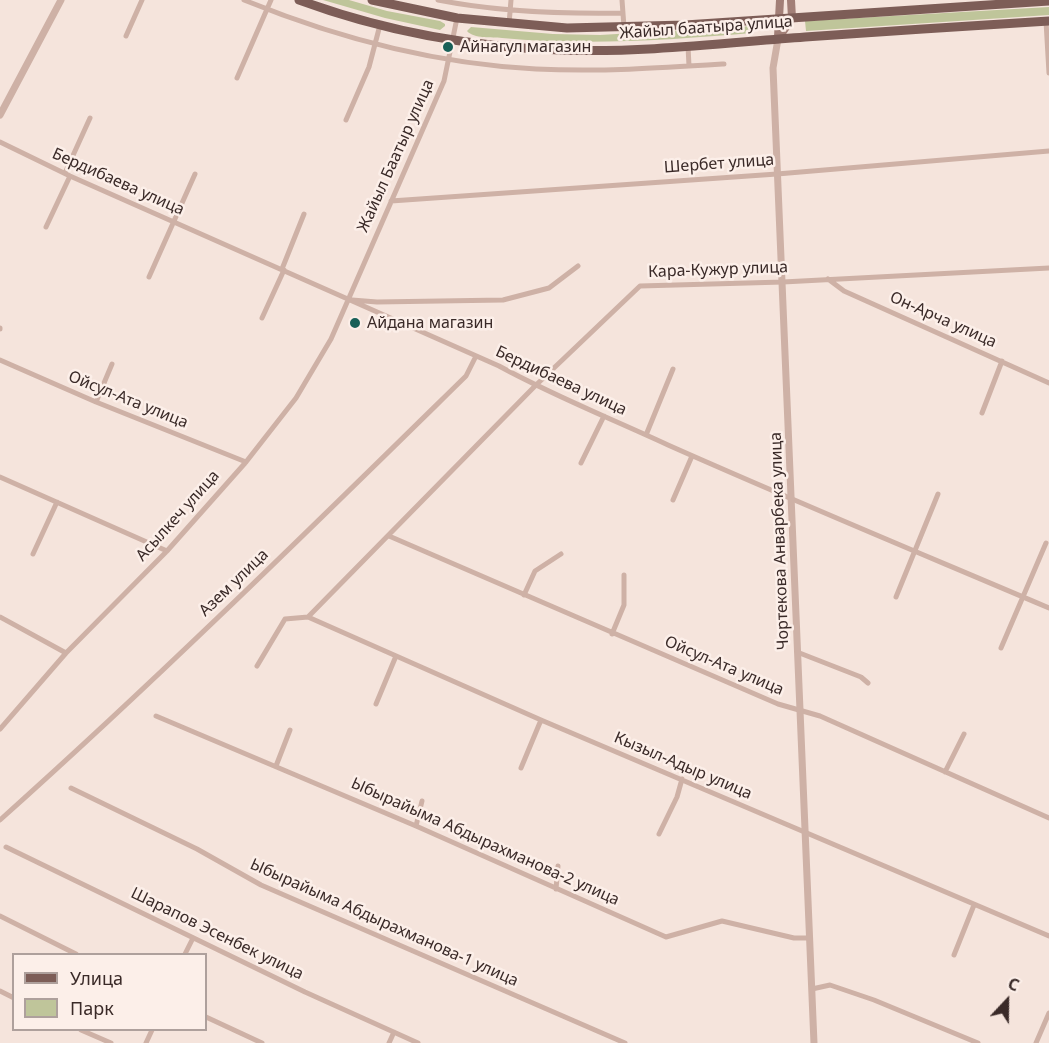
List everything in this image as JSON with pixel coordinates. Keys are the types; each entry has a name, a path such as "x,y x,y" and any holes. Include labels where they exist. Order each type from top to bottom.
{"main road":[{"name":"Жайыл баатыра улица","path":"299,0 380,25 453,39 508,47 562,50 688,46 1047,21"},
{"name":"Жайыл баатыра улица","path":"372,0 457,18 567,28 792,18 1049,1"},
{"path":"778,39 780,0"},
{"path":"778,39 792,18 791,0"}],"street":[{"path":"0,115 61,0"},
{"path":"126,36 142,0"},
{"path":"244,0 341,35 449,59 556,70 724,63"},
{"path":"237,78 271,0"},
{"path":"438,0 510,10 569,14 622,13"},
{"path":"510,24 511,0"},
{"path":"622,0 624,27"},
{"name":"Жайыл Баатыр улица","path":"347,300 444,81 457,18"},
{"path":"1047,21 1049,72"},
{"path":"346,120 369,67 380,25"},
{"name":"Чортекова Анварбека улица","path":"778,39 773,68 814,1043"},
{"path":"688,46 689,66"},
{"path":"46,227 90,118"},
{"name":"Бердибаева улица","path":"0,142 67,175 500,366 535,386 792,500 1049,608"},
{"name":"Шербет улица","path":"391,201 777,174 1049,151"},
{"path":"150,277 195,174"},
{"path":"262,318 304,214"},
{"path":"347,300 377,302 503,300 549,288 578,266"},
{"name":"Кара-Кужур улица","path":"308,617 535,386 640,286 783,282 1049,268"},
{"name":"Он-Арча улица","path":"828,279 844,291 1049,383"},
{"name":"Асылкеч улица","path":"0,729 66,653 167,550 246,462 296,398 331,339 347,300"},
{"name":"Азем улица","path":"0,820 167,667 324,515 466,376 476,356"},
{"name":"Ойсул-Ата улица","path":"0,360 96,402 246,462"},
{"path":"982,413 1002,361"},
{"path":"96,402 112,364"},
{"path":"646,435 673,369"},
{"path":"580,463 604,416"},
{"path":"673,500 693,456"},
{"path":"0,477 167,550"},
{"path":"896,597 938,494"},
{"path":"33,554 57,502"},
{"name":"Ойсул-Ата улица","path":"389,536 778,704 820,717 1049,818"},
{"path":"1001,648 1046,543"},
{"path":"524,595 535,571 561,554"},
{"path":"612,634 624,605 624,575"},
{"path":"0,617 66,653"},
{"path":"257,666 285,619 308,617"},
{"name":"Кызыл-Адыр улица","path":"308,617 541,720 1049,936"},
{"path":"798,652 861,677 868,682"},
{"path":"376,705 396,656"},
{"name":"Ыбырайыма Абдырахманова-2 улица","path":"156,716 416,826 666,938 722,921 794,938 810,938"},
{"path":"521,768 541,720"},
{"path":"276,766 290,730"},
{"path":"945,772 964,734"},
{"path":"659,834 677,797 682,779"},
{"name":"Ыбырайыма Абдырахманова-1 улица","path":"71,788 197,849 261,885 625,1043"},
{"path":"416,826 422,801"},
{"name":"Шарапов Эсенбек улица","path":"6,847 193,938 418,1043"},
{"path":"556,889 558,866"},
{"path":"954,955 974,905"},
{"path":"0,916 74,953"},
{"path":"186,953 193,938"},
{"path":"812,989 830,985 874,1000 978,1043"},
{"path":"1036,1043 1049,1014"},
{"path":"207,1017 262,1043"},
{"path":"85,1031 111,1043"},
{"path":"388,1043 393,1032"}],"green space":[{"path":"323,0 349,0 387,11 440,21 445,26 440,30 385,18"},
{"path":"1049,7 1049,15 806,31 805,21"},
{"path":"752,26 752,33 596,42 483,37 467,31 471,27 553,34 600,35"}],"place":[{"name":"Айнагул магазин","path":"448,47"},
{"name":"Айдана магазин","path":"355,323"}]}
